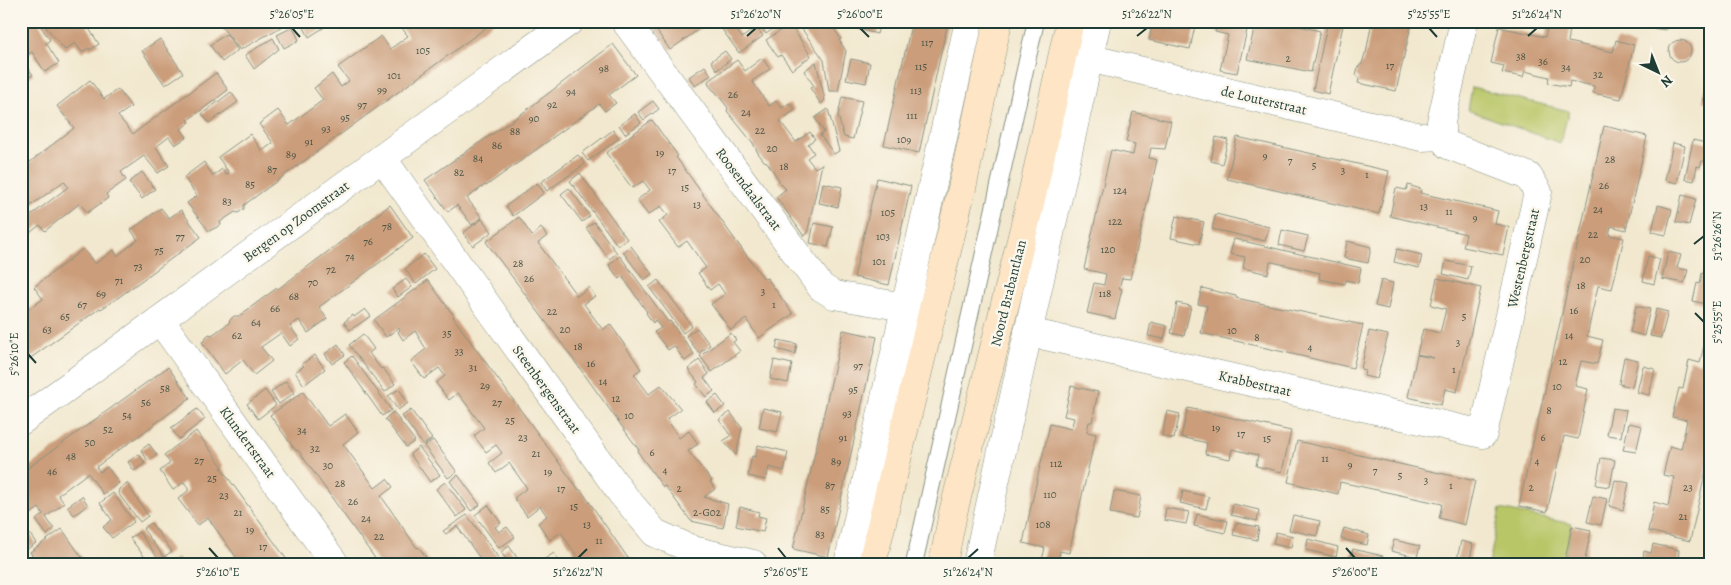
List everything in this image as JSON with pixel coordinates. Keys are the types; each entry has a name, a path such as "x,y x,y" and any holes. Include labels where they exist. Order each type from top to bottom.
{"main road":[{"path":"872,564 962,188 998,21"},
{"name":"Noord Brabantlaan","path":"942,564 1030,204 1070,21"}],"street":[{"name":"Bergen op Zoomstraat","path":"21,421 570,21"},
{"name":"Roosendaalstraat","path":"625,21 821,287 834,295 905,307"},
{"path":"848,564 969,21"},
{"name":"Noord Brabantlaan","path":"977,564 1097,21"},
{"path":"1441,136 1441,122 1464,21"},
{"name":"de Louterstraat","path":"1088,58 1421,137 1441,136"},
{"name":"Westenbergstraat","path":"1441,136 1448,146 1528,176 1538,192 1483,434"},
{"name":"Steenbergenstraat","path":"382,158 622,494 655,533 696,551 753,564"},
{"name":"Klundertstraat","path":"160,320 335,564"},
{"name":"Krabbestraat","path":"1028,332 1483,434"}],"lane":[{"path":"914,564 1036,21"}],"green space":[{"path":"1472,87 1569,111 1560,143 1468,110"},
{"path":"1500,509 1572,524 1563,564 1489,564"}],"building":[{"path":"21,21 37,21 50,40 46,43 59,63 45,72 32,52 22,59 33,75 21,82"},
{"path":"41,21 84,21 99,44 90,50 89,48 82,52 75,43 65,50"},
{"path":"217,21 280,21 283,26 240,50"},
{"path":"334,21 309,37 301,22"},
{"path":"403,21 495,21 244,205 244,209 238,213 235,212 220,222 221,225 209,231 187,203 197,196 184,177 204,162 213,176 222,169 226,175 229,173 218,157 250,134 262,151 273,143 259,124 278,110 289,125 323,100 314,88 332,74 341,87 349,81 338,67 381,36 390,49 408,36 399,24"},
{"path":"650,21 714,21 708,26 706,24 670,50"},
{"path":"716,21 731,21 742,38 756,27 763,36 739,53"},
{"path":"767,21 784,21 766,34 761,26"},
{"path":"796,21 840,21 841,23 834,29 846,51 838,91 829,91 824,60"},
{"path":"860,21 880,21 877,34 858,29"},
{"path":"912,21 948,21 919,153 884,145"},
{"path":"1153,21 1196,21 1190,49 1149,40"},
{"path":"1256,21 1279,21 1320,31 1311,72 1247,59"},
{"path":"1328,21 1344,21 1328,94 1313,90"},
{"path":"1372,21 1412,21 1396,91 1358,83 1359,79 1356,75 1366,53"},
{"path":"1625,21 1643,21 1642,26"},
{"path":"1644,21 1667,21 1666,30 1643,27"},
{"path":"790,24 811,56 792,70 781,55 778,57 766,40"},
{"path":"1217,24 1247,30 1237,73 1220,70 1228,35 1215,32"},
{"path":"1548,25 1570,29 1568,42 1613,52 1616,40 1634,45 1621,99 1593,93 1594,86 1570,81 1569,87 1548,83 1549,77 1525,71 1523,77 1502,73 1504,66 1491,63 1499,27 1545,37"},
{"path":"293,27 299,40 284,48 277,35"},
{"path":"226,34 238,50 222,62 210,45"},
{"path":"273,38 279,49 254,69 245,55"},
{"path":"160,39 183,73 165,85 142,51"},
{"path":"1680,40 1688,43 1691,51 1688,59 1680,62 1672,59 1669,51 1672,43"},
{"path":"613,44 636,75 609,95 616,103 605,111 599,104 467,198 482,218 472,225 457,205 448,212 425,180 520,115"},
{"path":"725,51 731,59 717,70 711,61"},
{"path":"762,58 770,69 752,81 769,106 776,101 782,108 790,103 795,110 780,121 796,142 810,132 815,139 808,144 814,153 807,158 815,168 822,164 807,234 804,236 776,197 786,189 727,111 728,108 709,85 708,81 737,60 745,71"},
{"path":"851,59 870,63 866,83 846,79"},
{"path":"816,62 825,100 821,104 810,88 814,86 804,71"},
{"path":"705,66 711,75 695,86 689,77"},
{"path":"216,73 228,90 188,120 190,122 181,129 187,137 175,145 169,137 156,147 169,166 158,173 144,156 121,172 126,180 106,194 108,198 87,213 80,203 45,231 40,225 23,238 26,241 21,245 21,223 68,187 64,181 21,213 21,191 30,184 21,172 21,169 74,128 57,106 90,80 104,99 118,89 131,107 118,116 133,134"},
{"path":"1710,74 1710,103 1703,101"},
{"path":"231,92 238,102 209,123 202,114"},
{"path":"842,97 862,101 853,139 844,137 838,116"},
{"path":"653,101 659,109 644,120 638,112"},
{"path":"828,109 839,151 834,154 820,135 824,132 815,118"},
{"path":"1133,112 1171,121 1165,149 1151,148 1149,158 1157,160 1130,279 1122,278 1119,288 1122,289 1115,319 1087,313 1094,283 1104,285 1106,274 1084,269 1111,150 1133,155 1135,144 1126,142"},
{"path":"635,114 641,123 625,134 619,125"},
{"path":"652,120 736,241 764,279 767,278 793,314 759,338 746,319 731,330 711,304 725,294 718,284 710,290 698,273 706,268 687,241 678,247 659,222 668,215 661,206 648,215 637,200 650,190 643,181 632,188 606,153"},
{"path":"1604,126 1647,136 1626,230 1611,226 1609,235 1624,238 1612,289 1598,286 1587,336 1603,340 1597,364 1581,361 1575,386 1588,389 1578,439 1564,436 1547,512 1519,506"},
{"path":"613,130 619,138 588,161 582,153"},
{"path":"1216,137 1228,140 1222,164 1211,161"},
{"path":"1237,137 1389,171 1379,214 1227,179"},
{"path":"1693,140 1710,144 1710,160 1702,161 1700,167 1697,166 1694,181 1685,179"},
{"path":"1673,143 1685,146 1677,183 1665,180"},
{"path":"578,155 585,164 547,191 541,182"},
{"path":"142,172 155,189 142,199 129,182"},
{"path":"580,173 627,239 618,246 570,181"},
{"path":"877,178 911,186 889,285 854,277"},
{"path":"537,183 544,193 513,216 506,206"},
{"path":"823,183 842,187 838,207 819,203"},
{"path":"1408,185 1421,189 1420,193 1498,211 1495,224 1509,227 1503,255 1463,247 1466,234 1390,216 1396,188 1406,190"},
{"path":"569,188 590,216 582,222 561,194"},
{"path":"1682,195 1696,199 1689,225 1676,222"},
{"path":"390,205 413,238 319,307 327,319 308,333 299,320 290,326 299,339 290,346 281,333 261,347 272,361 254,375 243,360 225,374 202,342 205,338 229,323 234,316 239,316 278,289"},
{"path":"1658,205 1672,209 1666,235 1652,232"},
{"path":"161,208 169,218 181,210 201,237 21,365 21,306 25,312 43,299 34,287 83,249 95,264 114,250 117,256 138,240 131,230"},
{"path":"1216,214 1269,227 1265,241 1212,229"},
{"path":"1176,216 1204,222 1199,244 1171,238"},
{"path":"519,217 532,236 541,228 547,236 538,243 577,296 589,287 595,296 584,304 603,330 610,324 641,369 634,374 649,394 661,385 681,409 667,419 679,438 689,431 698,444 688,451 712,481 710,482 715,489 704,497 728,504 723,528 691,521 665,486 663,487 638,452 639,450 486,242"},
{"path":"482,219 492,232 473,246 463,233"},
{"path":"594,222 617,253 609,259 586,228"},
{"path":"814,223 833,227 828,247 810,243"},
{"path":"1282,230 1308,236 1304,251 1279,245"},
{"path":"1234,239 1361,268 1358,283 1346,280 1345,284 1319,279 1320,273 1272,262 1270,262 1268,274 1243,268 1245,257 1230,254"},
{"path":"1347,241 1371,247 1368,263 1344,258"},
{"path":"631,246 652,274 644,280 623,252"},
{"path":"1397,249 1422,255 1419,268 1394,262"},
{"path":"1668,252 1681,255 1677,268 1688,270 1684,283 1662,279"},
{"path":"424,254 435,269 416,284 405,269"},
{"path":"1709,254 1710,305 1693,301 1697,283 1700,284 1702,273 1705,274"},
{"path":"620,256 694,354 685,361 674,346 668,350 654,332 661,328 655,320 653,323 622,276 619,279 609,265"},
{"path":"1648,256 1660,259 1654,284 1643,281"},
{"path":"1446,261 1471,266 1468,280 1443,274"},
{"path":"1437,278 1481,288 1457,392 1445,389 1441,405 1408,397 1417,355 1434,358 1417,354 1423,329 1440,333 1446,309 1431,305"},
{"path":"406,279 412,287 398,297 392,289"},
{"path":"428,280 465,334 579,490 581,490 632,564 582,564 561,532 550,540 538,523 547,516 540,506 527,516 514,498 527,488 509,463 496,473 489,463 502,453 496,445 486,452 474,436 484,428 458,393 449,400 436,383 445,376 439,368 424,379 411,361 426,349 415,331 403,340 398,332 399,328 386,337 374,320"},
{"path":"658,280 692,326 683,333 649,287"},
{"path":"1381,280 1393,283 1388,309 1375,306"},
{"path":"1202,288 1236,296 1236,298 1363,325 1353,368 1201,333 1207,306 1198,304"},
{"path":"1177,303 1191,306 1184,336 1171,333"},
{"path":"1636,306 1650,309 1644,336 1630,332"},
{"path":"365,309 371,316 350,330 344,322"},
{"path":"1656,309 1668,312 1661,338 1650,336"},
{"path":"1151,322 1167,326 1164,339 1148,336"},
{"path":"1709,323 1710,452 1690,541 1648,531 1654,502 1668,506 1674,477 1663,475 1670,446 1681,449 1687,420 1672,417 1679,388 1683,389 1689,360 1700,363"},
{"path":"697,328 710,345 699,353 686,336"},
{"path":"843,330 877,337 828,557 793,549"},
{"path":"1369,331 1388,335 1377,379 1364,376 1365,370 1361,369"},
{"path":"731,333 736,340 733,342 740,351 712,372 700,356"},
{"path":"363,334 374,349 369,353 395,384 385,392 349,345"},
{"path":"778,340 797,344 795,354 776,349"},
{"path":"338,344 345,355 332,364 325,354"},
{"path":"315,355 325,369 304,385 295,372 304,366 302,364"},
{"path":"352,356 391,410 382,416 344,362"},
{"path":"1624,357 1638,360 1632,387 1619,384"},
{"path":"699,360 709,374 704,378 714,391 706,397 688,369"},
{"path":"774,360 792,364 788,383 770,379"},
{"path":"1643,366 1655,369 1649,395 1637,392"},
{"path":"168,367 190,398 96,467 100,472 107,467 119,483 103,494 88,473 58,495 64,503 46,517 54,529 47,535 36,520 43,514 39,508 21,521 21,473"},
{"path":"286,381 294,393 279,404 271,392"},
{"path":"1071,386 1098,392 1092,422 1089,422 1087,432 1096,434 1069,553 1060,551 1058,564 1031,564 1032,558 1042,560 1045,548 1023,543 1036,484 1050,424 1071,429 1074,418 1064,416"},
{"path":"399,389 408,403 398,410 388,396"},
{"path":"265,390 276,405 258,419 247,404"},
{"path":"303,392 328,426 345,414 358,432 343,444 375,488 387,479 393,487 381,496 417,548 420,549 431,564 379,564 298,450 296,451 270,415"},
{"path":"717,395 725,406 715,413 707,402"},
{"path":"763,408 782,412 777,432 759,428"},
{"path":"1188,408 1291,431 1282,472 1256,466 1258,455 1232,449 1230,459 1205,454 1207,443 1181,437"},
{"path":"1612,408 1626,410 1621,437 1607,435"},
{"path":"197,409 205,419 179,439 171,428"},
{"path":"411,410 432,439 423,445 402,416"},
{"path":"1167,411 1180,414 1174,439 1162,436"},
{"path":"393,412 415,441 406,447 385,419"},
{"path":"730,412 742,428 736,455 723,441 731,436 719,420"},
{"path":"1629,423 1642,426 1636,452 1623,450"},
{"path":"196,431 290,564 241,564 208,518 198,525 178,499 188,491 188,488 184,482 173,490 160,471 170,463 164,455"},
{"path":"433,440 457,472 448,478 424,446"},
{"path":"1297,441 1475,481 1465,525 1439,518 1442,504 1340,482 1338,494 1288,482"},
{"path":"149,444 157,455 148,461 141,450"},
{"path":"758,445 788,452 784,471 769,467 766,480 748,476 752,456 755,457"},
{"path":"419,447 440,475 430,482 410,454"},
{"path":"139,454 145,463 134,471 128,462"},
{"path":"1601,458 1615,460 1610,487 1596,485"},
{"path":"458,475 480,505 471,511 450,481"},
{"path":"1615,480 1629,483 1623,510 1609,506"},
{"path":"445,482 466,510 457,517 436,489"},
{"path":"127,483 148,516 140,522 118,493 119,489"},
{"path":"1114,491 1141,496 1137,518 1110,513"},
{"path":"1183,491 1209,497 1206,509 1180,503"},
{"path":"113,493 134,522 112,538 103,527 112,520 100,503"},
{"path":"82,496 88,505 74,515 67,507"},
{"path":"1593,496 1607,499 1601,525 1587,522"},
{"path":"1233,504 1259,510 1257,521 1231,515"},
{"path":"488,505 501,523 495,527 499,532 507,527 515,537 499,548 475,515"},
{"path":"740,507 759,512 758,516 766,518 763,532 736,526"},
{"path":"1166,508 1189,512 1186,524 1164,520"},
{"path":"1197,514 1228,521 1225,533 1194,526"},
{"path":"467,515 503,564 484,564 457,526 446,534 443,531"},
{"path":"1293,515 1320,521 1317,536 1289,530"},
{"path":"151,523 172,551 164,557 143,529"},
{"path":"1236,523 1259,527 1257,540 1233,535"},
{"path":"1572,526 1591,530 1584,564 1564,564"},
{"path":"1344,528 1369,535 1367,545 1341,539"},
{"path":"62,529 86,563 88,562 89,564 38,564 30,552"},
{"path":"139,532 160,561 156,564 150,564 130,538"},
{"path":"1276,532 1293,536 1291,548 1273,544"},
{"path":"30,534 36,543 26,550 21,544 21,540"},
{"path":"1308,539 1338,547 1336,557 1306,550"},
{"path":"1394,540 1420,546 1417,557 1391,551"},
{"path":"1461,541 1473,544 1469,564 1456,564"},
{"path":"1653,544 1679,550 1678,564 1642,564 1644,551 1651,553"},
{"path":"509,546 522,564 509,564 501,552"},
{"path":"1353,549 1383,556 1381,564 1366,564 1350,560"},
{"path":"554,553 558,559 553,564 545,564 543,560"},
{"path":"177,558 181,564 169,564"},
{"path":"1397,559 1413,563 1413,564 1396,564"}]}
